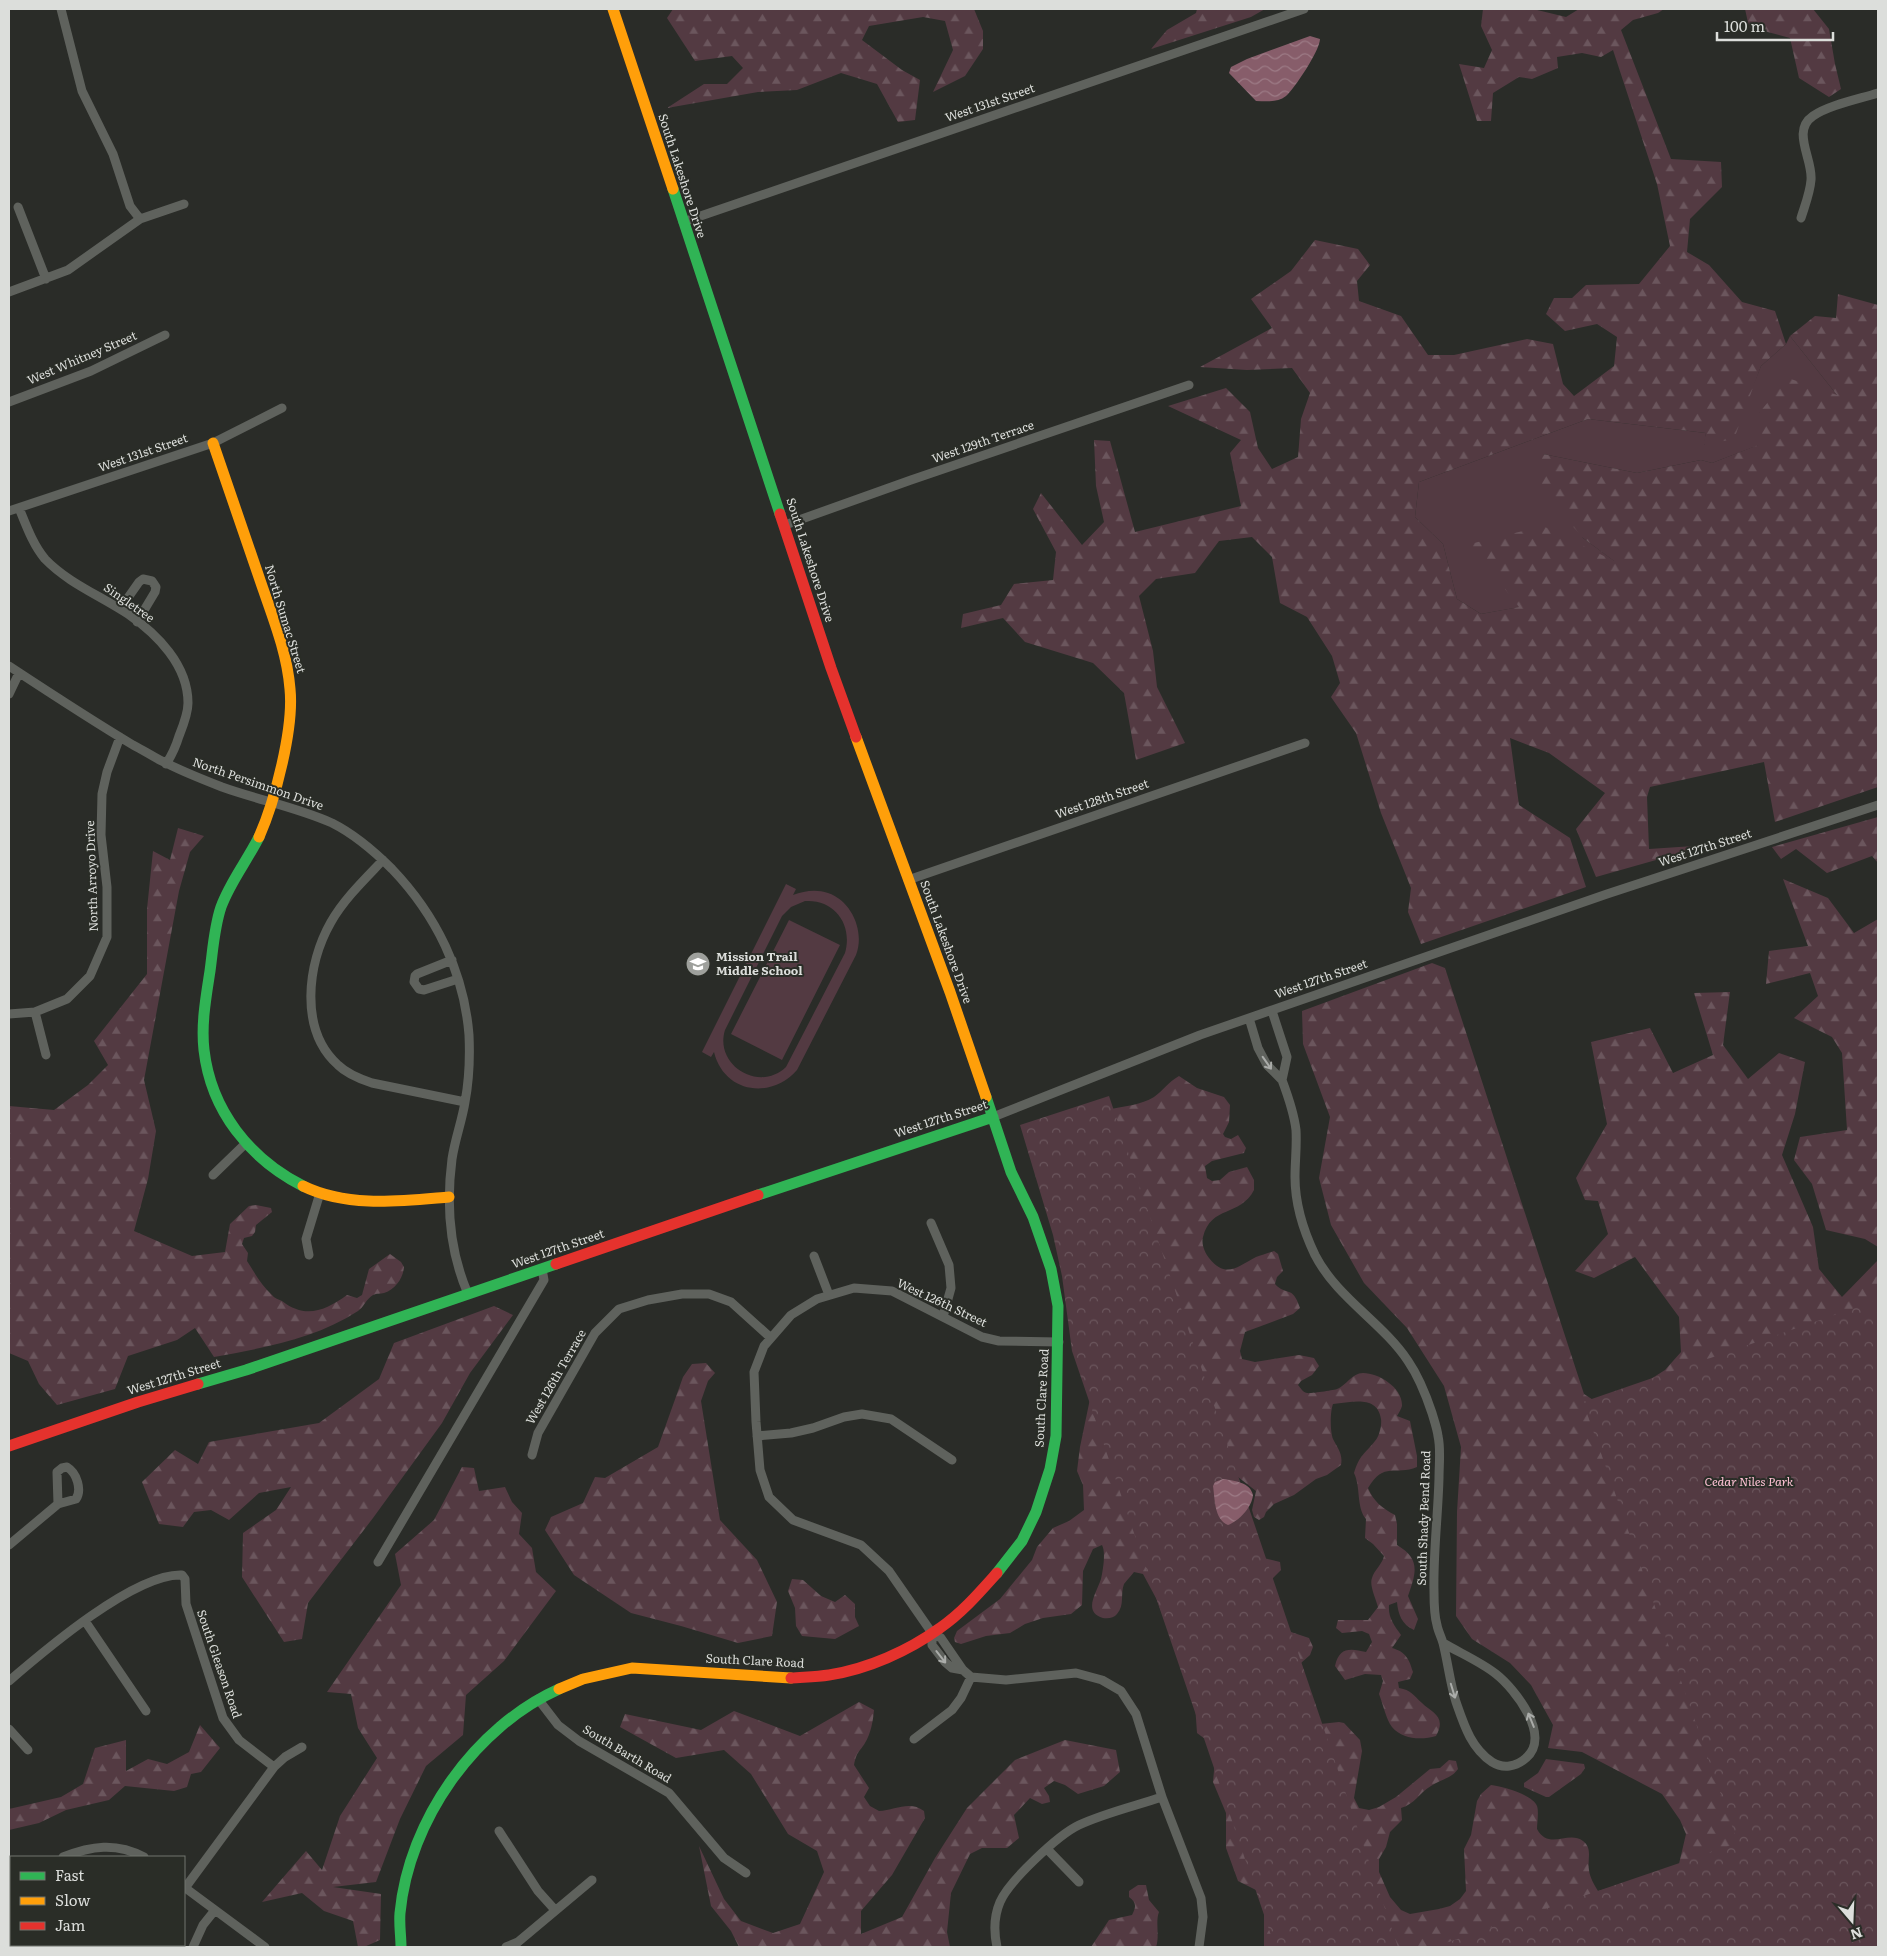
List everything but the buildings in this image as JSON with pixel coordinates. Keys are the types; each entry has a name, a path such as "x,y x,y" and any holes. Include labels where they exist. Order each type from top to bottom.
{"street":[{"path":"61,9 82,91 113,154 130,206 140,219"},
{"name":"South Lakeshore Drive","path":"613,9 831,668 950,992 993,1117"},
{"name":"West 131st Street","path":"683,222 1304,9"},
{"path":"1801,218 1811,180 1809,157 1802,137 1802,130 1806,123 1813,116 1828,109 1878,93"},
{"path":"9,292 68,270 140,219 184,204"},
{"path":"18,207 46,279"},
{"name":"West Whitney Street","path":"9,402 91,371 165,336"},
{"name":"West 129th Terrace","path":"785,525 910,480 1189,385"},
{"name":"West 131st Street","path":"9,512 213,443 282,408"},
{"name":"North Sumac Street","path":"213,443 281,642 290,682 289,725 273,802 257,841 232,882 220,909 215,932 205,1011 204,1049 212,1085 224,1112 245,1144 276,1171 295,1182 320,1193 353,1200 448,1197"},
{"name":"Singletree","path":"19,508 36,547 46,559 68,577 120,609 137,622 160,641 174,660 182,676 188,703 184,722 172,755 166,764"},
{"path":"120,609 139,582 147,578 152,580 156,586 155,592 137,622"},
{"name":"North Persimmon Drive","path":"9,666 166,764 223,787 296,808 333,824 372,850 383,860 404,882 425,909 441,936 452,960 464,1002 469,1038 465,1102 452,1157 448,1197 451,1240 468,1294"},
{"path":"9,694 19,673"},
{"name":"North Arroyo Drive","path":"9,1014 35,1012 67,999 90,976 107,938 107,886 102,835 102,794 107,772 120,737"},
{"name":"West 128th Street","path":"908,880 1305,743"},
{"name":"West 127th Street","path":"9,1446 129,1405 246,1370 993,1117 1200,1035 1598,897 1878,805"},
{"path":"383,860 338,912 322,942 315,966 312,991 311,1005 315,1031 323,1047 337,1065 360,1079 465,1102"},
{"path":"452,960 417,974 414,982 419,989 424,990 458,979"},
{"path":"1272,1011 1287,1057 1282,1080"},
{"path":"35,1012 46,1055"},
{"path":"1249,1018 1258,1048 1267,1065 1282,1080"},
{"name":"South Shady Bend Road","path":"1282,1080 1296,1127 1295,1177 1298,1204 1306,1232 1316,1255 1331,1280 1408,1360 1421,1383 1438,1436 1439,1480 1434,1591 1436,1624 1443,1643 1450,1684 1465,1729 1474,1746 1484,1757 1497,1765 1507,1767 1520,1763 1528,1757 1534,1748 1535,1737 1533,1725 1521,1702 1510,1686 1496,1673 1443,1643"},
{"name":"South Clare Road","path":"401,1947 400,1913 410,1863 434,1807 460,1768 499,1727 538,1699 583,1679 632,1668 782,1678 829,1675 878,1662 916,1644 941,1628 971,1602 1022,1541 1036,1512 1050,1469 1056,1436 1059,1342 1058,1306 1051,1269 1033,1217 1011,1172 993,1117"},
{"path":"212,1175 245,1144"},
{"path":"309,1255 306,1240 320,1193"},
{"path":"931,1223 949,1265 951,1288 943,1317"},
{"path":"814,1256 829,1295"},
{"path":"378,1562 544,1280 542,1269"},
{"name":"West 126th Street","path":"972,1677 963,1670 941,1638 932,1633 890,1571 861,1545 793,1520 770,1497 760,1470 754,1372 764,1346 791,1315 817,1299 854,1288 892,1291 975,1334 999,1341 1059,1342"},
{"name":"West 126th Terrace","path":"532,1455 538,1433 595,1333 619,1309 648,1300 682,1294 709,1294 731,1302 771,1338"},
{"path":"757,1436 791,1433 813,1428 844,1416 862,1414 891,1419 952,1460"},
{"path":"9,1545 58,1504"},
{"name":"South Gleason Road","path":"9,1681 56,1641 123,1595 159,1579 182,1575 185,1579 186,1604 223,1718 239,1740 274,1766"},
{"path":"85,1621 146,1711"},
{"path":"914,1739 952,1710 972,1677 1006,1680 1076,1672 1111,1684 1125,1697 1136,1714 1162,1797 1202,1898 1203,1918 1199,1947"},
{"name":"South Barth Road","path":"538,1699 558,1725 579,1741 669,1793 724,1858 746,1873"},
{"path":"9,1729 28,1750"},
{"path":"185,1887 274,1766 302,1747"},
{"path":"997,1947 994,1931 1000,1902 1017,1878 1063,1836 1077,1826 1162,1797"},
{"path":"499,1831 538,1891 555,1910"},
{"path":"66,1856 104,1846 132,1850 142,1856"},
{"path":"1048,1850 1079,1882"},
{"path":"506,1947 518,1942 592,1880"},
{"path":"185,1889 265,1947"},
{"path":"193,1947 214,1910"}],"green space":[{"path":"673,9 974,9 983,31 983,49 965,76 933,92 953,50 945,21 923,17 869,26 862,40 902,70 920,80 915,120 898,122 877,84 841,73 797,90 758,92 667,108 704,84 727,84 743,68 732,56 695,61 667,18"},
{"path":"1197,9 1265,9 1251,17 1151,49 1167,30 1196,13"},
{"path":"1483,9 1533,9 1566,17 1579,9 1664,9 1658,13 1633,20 1621,30 1671,159 1721,162 1722,187 1690,219 1687,252 1709,265 1742,302 1775,311 1786,344 1761,366 1734,439 1703,445 1706,433 1588,419 1419,482 1415,517 1443,544 1457,599 1481,614 1519,607 1470,544 1543,526 1614,561 1583,538 1534,482 1543,454 1637,473 1701,460 1712,463 1758,445 1759,413 1788,378 1837,395 1790,336 1815,316 1836,318 1838,294 1878,305 1878,787 1775,822 1764,762 1650,787 1647,797 1649,849 1709,845 1596,877 1576,829 1605,793 1549,753 1510,738 1519,805 1570,838 1586,887 1421,944 1408,912 1411,888 1381,813 1356,733 1331,697 1340,683 1332,656 1307,617 1280,603 1272,557 1252,537 1219,541 1195,573 1156,579 1139,596 1153,651 1157,687 1185,743 1136,760 1124,693 1093,663 1025,642 1003,618 961,628 963,614 1001,605 1014,584 1053,580 1056,552 1033,509 1041,493 1082,545 1104,522 1096,486 1094,440 1110,441 1135,532 1241,506 1230,453 1241,440 1168,406 1226,388 1250,412 1258,448 1272,469 1298,457 1301,419 1310,393 1292,368 1247,370 1200,367 1272,328 1251,299 1291,271 1315,240 1358,249 1370,265 1357,281 1359,301 1401,316 1428,355 1454,355 1527,339 1553,344 1563,384 1574,396 1614,366 1617,337 1597,324 1565,331 1546,314 1554,298 1572,298 1586,285 1639,284 1670,246 1657,184 1613,50 1601,57 1582,53 1557,57 1558,68 1532,79 1519,77 1493,93 1491,121 1477,121 1459,64 1484,68 1492,50 1481,26"},
{"path":"1745,9 1813,9 1829,29 1841,89 1829,97 1799,78 1790,38 1749,27"},
{"path":"1790,336 1837,395 1759,413 1759,445 1712,463 1701,460 1637,473 1543,454 1583,538 1617,563 1471,544 1520,607 1481,614 1457,599 1443,544 1415,517 1419,482 1588,419 1706,433 1704,445 1750,393 1761,366 1786,344"},
{"path":"1878,817 1878,863 1872,856 1827,873 1796,849 1781,859 1772,847"},
{"path":"178,828 204,836 190,852 179,891 144,1080 156,1131 148,1179 134,1231 192,1256 225,1252 230,1224 249,1206 256,1205 271,1208 272,1212 256,1225 255,1232 252,1236 244,1238 242,1244 248,1253 247,1261 268,1291 290,1307 299,1310 315,1311 331,1305 347,1295 357,1298 362,1295 369,1269 390,1254 401,1262 404,1267 398,1283 392,1289 373,1295 358,1311 324,1329 270,1346 214,1357 195,1328 177,1340 128,1356 115,1389 57,1405 39,1384 28,1361 9,1353 9,1106 54,1110 88,1085 108,1065 94,1041 147,974 147,909 153,851 170,860"},
{"path":"1783,879 1828,898 1854,933 1878,919 1878,1247 1865,1239 1826,1230 1812,1184 1794,1160 1800,1137 1847,1130 1842,1053 1832,1037 1794,1018 1818,996 1810,973 1766,984 1769,951 1808,946"},
{"path":"786,884 796,889 793,895 819,891 828,893 844,903 850,910 857,927 859,937 856,955 797,1070 786,1080 774,1086 750,1088 738,1084 728,1076 719,1066 714,1052 711,1057 702,1052","holes":["805,901 825,904 833,909 844,924 847,943 845,953 786,1067 775,1074 764,1077 752,1076 732,1064 726,1054 723,1043 725,1030 782,916 791,907"]},
{"path":"789,920 840,945 782,1060 731,1034"},
{"path":"1432,963 1445,968 1584,1394 1601,1405 1635,1389 1665,1370 1681,1352 1679,1317 1635,1257 1594,1278 1575,1271 1608,1234 1598,1201 1585,1200 1576,1178 1607,1124 1591,1042 1650,1028 1673,1073 1713,1055 1694,993 1730,992 1723,1045 1748,1079 1779,1053 1805,1062 1795,1114 1782,1155 1813,1227 1819,1269 1842,1297 1878,1260 1878,1947 1264,1947 1264,1894 1238,1881 1226,1848 1226,1813 1213,1782 1216,1749 1302,1726 1344,1723 1360,1740 1362,1751 1354,1798 1359,1808 1369,1810 1379,1807 1396,1797 1430,1769 1440,1768 1449,1760 1456,1761 1458,1769 1452,1775 1431,1786 1410,1804 1401,1808 1402,1820 1390,1832 1386,1847 1379,1859 1379,1872 1390,1897 1401,1910 1410,1914 1450,1906 1460,1899 1466,1891 1464,1849 1471,1835 1477,1801 1481,1794 1491,1785 1517,1792 1530,1798 1538,1808 1537,1829 1547,1839 1577,1838 1583,1841 1589,1851 1590,1876 1598,1891 1678,1868 1686,1834 1680,1820 1662,1794 1582,1752 1548,1748 1553,1725 1531,1685 1510,1663 1472,1639 1456,1616 1457,1512 1461,1447 1444,1386 1407,1328 1364,1283 1331,1225 1319,1178 1330,1117 1303,1044 1302,1011"},
{"path":"1179,1076 1197,1088 1224,1097 1230,1105 1229,1122 1223,1134 1231,1139 1238,1135 1246,1148 1244,1153 1212,1161 1205,1166 1207,1178 1212,1181 1220,1180 1229,1172 1247,1167 1254,1180 1254,1190 1248,1198 1241,1204 1219,1215 1207,1227 1203,1237 1206,1254 1215,1264 1226,1270 1274,1251 1278,1254 1283,1271 1277,1277 1275,1284 1279,1288 1292,1293 1300,1308 1293,1314 1245,1332 1240,1351 1242,1359 1255,1362 1299,1355 1314,1358 1319,1366 1312,1375 1301,1381 1298,1385 1307,1393 1337,1389 1353,1377 1363,1373 1376,1376 1389,1383 1399,1393 1402,1406 1397,1416 1410,1421 1417,1456 1417,1467 1385,1472 1379,1475 1368,1488 1379,1504 1395,1515 1397,1545 1405,1550 1413,1561 1413,1580 1408,1596 1418,1619 1414,1630 1401,1619 1397,1602 1389,1605 1391,1618 1401,1635 1392,1648 1401,1652 1406,1657 1413,1672 1410,1679 1398,1682 1399,1688 1412,1693 1437,1716 1440,1724 1436,1736 1425,1738 1407,1737 1392,1727 1386,1716 1379,1694 1383,1681 1381,1675 1365,1674 1345,1680 1335,1666 1342,1652 1355,1650 1366,1652 1372,1642 1369,1634 1362,1631 1342,1633 1336,1628 1338,1620 1368,1620 1378,1607 1371,1581 1384,1556 1365,1538 1366,1519 1361,1509 1354,1473 1360,1458 1376,1439 1381,1428 1379,1411 1369,1403 1333,1404 1331,1431 1341,1455 1341,1465 1327,1475 1316,1479 1294,1495 1274,1504 1264,1517 1259,1520 1254,1517 1252,1510 1256,1491 1238,1477 1259,1557 1280,1562 1281,1570 1269,1582 1282,1624 1291,1632 1309,1638 1313,1647 1310,1655 1301,1663 1205,1739 1197,1733 1195,1704 1157,1600 1143,1574 1134,1572 1124,1584 1121,1607 1116,1615 1111,1618 1103,1618 1093,1611 1094,1595 1101,1579 1103,1566 1104,1552 1102,1545 1093,1549 1083,1571 1082,1605 1071,1614 1043,1618 1025,1624 1010,1633 986,1636 961,1644 955,1642 954,1638 957,1631 1000,1599 1032,1560 1037,1547 1053,1528 1069,1521 1084,1510 1083,1485 1077,1471 1091,1394 1111,1109 1149,1100"},
{"path":"1109,1096 1398,1947 1275,1947 1072,1351 1062,1276 1053,1235 1020,1125"},
{"name":"Cedar Niles Park","path":"1878,1300 1878,1947 1434,1947 1738,1843 1583,1402"},
{"path":"494,1306 513,1315 470,1373 442,1423 308,1603 302,1639 284,1642 242,1577 243,1533 276,1510 291,1487 259,1493 229,1520 211,1510 194,1512 183,1527 159,1524 142,1482 175,1450 198,1464 209,1442 319,1423 379,1379 394,1343"},
{"path":"706,1363 715,1373 708,1381 701,1401 720,1520 757,1560 777,1602 772,1636 738,1643 631,1613 574,1575 545,1530 551,1517 583,1503 595,1477 605,1478 658,1447 683,1377 692,1364"},
{"path":"462,1467 474,1468 479,1491 505,1487 512,1502 522,1513 519,1534 532,1548 536,1572 556,1591 504,1661 466,1695 463,1735 426,1766 400,1819 376,1882 333,1887 381,1894 380,1940 364,1947 358,1947 353,1921 324,1911 302,1893 262,1902 306,1851 322,1870 340,1816 377,1758 358,1728 351,1694 327,1692 401,1585 395,1554 434,1520"},
{"path":"792,1579 803,1580 821,1596 835,1602 845,1595 855,1604 855,1617 859,1626 835,1639 802,1636 796,1626 795,1608 788,1591"},
{"path":"859,1702 874,1710 869,1735 857,1755 854,1765 869,1788 864,1797 870,1806 879,1811 902,1806 913,1806 924,1811 925,1818 892,1875 861,1911 861,1934 902,1917 935,1858 967,1808 1015,1760 1065,1740 1116,1750 1120,1772 1104,1786 1078,1794 1065,1785 1054,1781 1044,1788 1050,1802 1042,1804 1030,1798 1014,1815 1019,1838 1007,1848 982,1848 970,1854 951,1893 947,1932 950,1947 739,1947 731,1931 711,1906 699,1846 724,1899 741,1921 773,1933 800,1924 824,1872 817,1851 788,1834 751,1774 724,1750 676,1758 620,1727 625,1714 701,1730 734,1711 800,1736"},
{"path":"200,1725 220,1748 201,1772 191,1774 187,1787 174,1791 125,1786 109,1800 66,1810 39,1823 9,1830 9,1809 61,1797 83,1784 95,1748 126,1740 126,1771 148,1759 167,1764 189,1752"},
{"path":"1546,1759 1584,1764 1585,1768 1581,1774 1549,1797 1546,1797 1524,1787 1524,1783 1538,1773"},
{"path":"1138,1885 1146,1885 1149,1900 1159,1912 1156,1947 1091,1947 1109,1920 1132,1915 1135,1905 1129,1897 1129,1891"}],"water":[{"path":"1310,36 1320,39 1316,51 1295,85 1286,96 1279,100 1256,101 1229,73 1231,67 1247,59"},
{"path":"1223,1479 1249,1487 1253,1495 1244,1513 1228,1525 1223,1522 1218,1513 1213,1486 1215,1482"}],"traffic: fast":[{"path":"673,189 780,514"},
{"path":"259,837 229,889 221,907 214,939 204,1011 204,1050 208,1072 215,1093 224,1113 236,1131 266,1162 303,1186"},
{"path":"986,1097 1011,1172 1033,1217 1051,1269 1058,1306 1056,1436 1050,1469 1036,1512 1022,1541 997,1573"},
{"path":"758,1195 993,1117"},
{"path":"198,1384 246,1370 556,1264"},
{"path":"401,1947 400,1913 406,1878 417,1844 432,1811 451,1780 474,1752 500,1727 528,1706 559,1689"}],"traffic: slow":[{"path":"613,9 673,189"},
{"path":"213,443 279,635 290,689 289,724 282,764 277,785 259,837"},
{"path":"856,737 950,992 986,1097"},
{"path":"303,1186 338,1198 356,1200 394,1201 449,1197"},
{"path":"559,1689 583,1679 632,1668 791,1678"}],"traffic: jam":[{"path":"780,514 856,737"},
{"path":"556,1264 758,1195"},
{"path":"9,1446 138,1402 198,1384"},
{"path":"791,1678 824,1676 844,1672 873,1664 915,1644 956,1616 997,1573"}],"place":[{"name":"Mission Trail Middle School","path":"698,964"}]}
